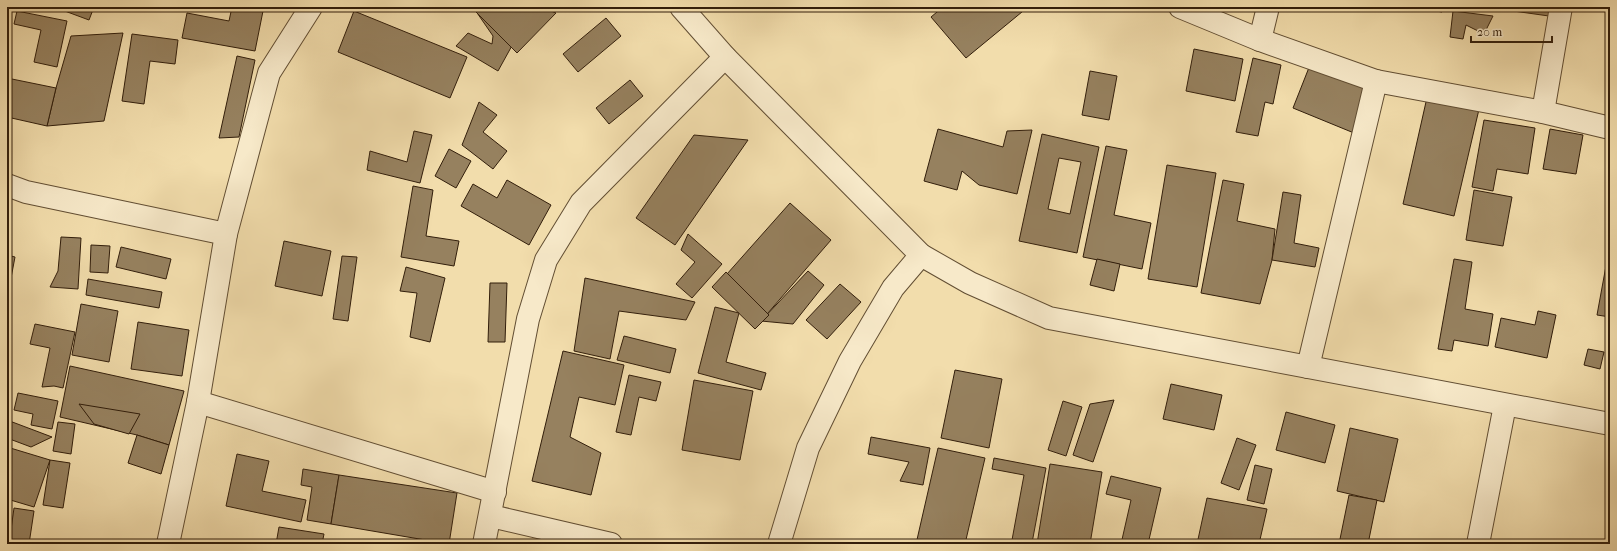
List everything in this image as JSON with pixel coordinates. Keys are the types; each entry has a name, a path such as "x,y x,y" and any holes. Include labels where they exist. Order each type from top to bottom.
{"street":[{"path":"168,544 198,402 226,234 269,73 311,7"},
{"path":"681,7 725,58 921,256 970,283 1049,318 1610,424"},
{"path":"1180,7 1260,40 1376,82 1543,112 1610,128"},
{"path":"1260,40 1268,7"},
{"path":"1543,112 1561,7"},
{"path":"484,544 491,516 528,319 546,260 581,203 725,58"},
{"path":"1308,367 1376,82"},
{"path":"7,185 26,192 226,234"},
{"path":"779,544 808,448 846,367 893,288 921,256"},
{"path":"198,402 495,492"},
{"path":"1478,544 1505,405"},
{"path":"491,516 612,544"}],"building":[{"path":"54,7 94,7 89,20"},
{"path":"232,7 263,11 255,51 182,38 187,13 229,21"},
{"path":"473,7 501,7 519,33 498,71 456,46 468,33 492,44 493,36"},
{"path":"479,7 541,7 556,13 517,53 475,11"},
{"path":"943,7 1028,7 966,58 931,17"},
{"path":"1412,7 1442,7 1442,12"},
{"path":"1485,7 1565,7 1563,18"},
{"path":"17,11 67,21 57,67 34,62 41,30 14,24"},
{"path":"354,11 467,57 450,98 338,52"},
{"path":"1453,11 1493,16 1484,34 1466,25 1463,39 1450,37"},
{"path":"606,18 621,36 578,72 563,54"},
{"path":"123,33 104,121 47,126 71,36"},
{"path":"132,34 178,40 175,64 150,61 144,104 122,101"},
{"path":"1194,49 1243,59 1235,101 1186,91"},
{"path":"237,56 255,60 239,137 219,138"},
{"path":"1253,58 1281,65 1273,104 1265,102 1258,136 1236,132"},
{"path":"1310,65 1371,91 1354,133 1293,108"},
{"path":"1090,71 1117,76 1109,120 1082,115"},
{"path":"7,78 56,88 47,126 7,117"},
{"path":"630,80 643,96 609,124 596,108"},
{"path":"1428,93 1480,105 1454,216 1403,204"},
{"path":"479,102 497,115 483,132 507,151 493,169 462,145"},
{"path":"1484,120 1535,128 1528,174 1497,169 1493,191 1472,187"},
{"path":"938,129 1003,147 1007,131 1032,130 1017,194 979,185 962,171 957,190 924,181"},
{"path":"1550,129 1583,135 1576,174 1543,169"},
{"path":"414,131 432,135 420,183 367,170 370,151 407,162"},
{"path":"1042,134 1099,147 1077,253 1019,241","holes":["1059,158 1081,162 1070,214 1048,209"]},
{"path":"694,135 748,140 675,245 636,218"},
{"path":"1106,146 1127,150 1114,215 1151,223 1142,269 1083,257"},
{"path":"449,149 471,161 456,188 435,176"},
{"path":"1167,165 1216,173 1197,287 1148,279"},
{"path":"507,180 551,205 529,245 461,206 473,184 497,198"},
{"path":"1223,180 1244,184 1237,221 1275,229 1272,260 1260,304 1201,293"},
{"path":"413,186 433,190 426,236 459,241 454,266 401,257"},
{"path":"1474,190 1512,197 1503,246 1466,240"},
{"path":"1283,192 1301,195 1294,243 1319,248 1315,267 1272,260"},
{"path":"790,203 831,240 761,321 719,283"},
{"path":"688,234 722,264 692,298 676,284 695,262 681,250"},
{"path":"61,237 81,238 78,289 50,287 58,271"},
{"path":"284,241 331,251 322,296 275,286"},
{"path":"1610,244 1610,317 1597,315"},
{"path":"91,245 110,246 108,273 90,272"},
{"path":"121,247 171,259 166,279 116,267"},
{"path":"7,255 15,257 7,299"},
{"path":"342,256 357,257 348,321 333,319"},
{"path":"1097,259 1120,264 1114,291 1090,285"},
{"path":"1454,259 1472,262 1465,309 1493,314 1488,346 1454,340 1452,351 1438,349"},
{"path":"406,267 445,278 430,342 410,337 417,293 400,291"},
{"path":"808,271 824,285 793,324 761,321"},
{"path":"726,272 769,315 755,329 712,287"},
{"path":"585,278 695,302 686,320 619,311 610,359 574,351"},
{"path":"88,279 162,292 159,308 86,295"},
{"path":"490,283 507,283 505,342 488,342"},
{"path":"840,284 861,302 827,339 806,320"},
{"path":"81,304 118,311 109,362 72,355"},
{"path":"715,307 739,313 726,362 766,373 761,390 698,373"},
{"path":"1538,311 1556,315 1547,358 1495,347 1501,318 1535,325"},
{"path":"138,322 189,330 182,376 131,369"},
{"path":"35,324 75,332 63,388 54,386 42,387 50,348 30,344"},
{"path":"624,336 676,349 670,373 617,360"},
{"path":"1588,349 1604,352 1600,369 1584,365"},
{"path":"563,351 624,365 615,405 579,397 570,437 601,453 591,495 532,481"},
{"path":"70,366 184,391 169,445 137,435 60,417"},
{"path":"955,370 1002,379 989,448 941,438"},
{"path":"629,375 661,382 656,401 639,397 631,435 616,432"},
{"path":"694,380 753,391 740,460 682,450"},
{"path":"1171,384 1222,395 1214,430 1163,419"},
{"path":"18,393 58,401 52,429 31,425 33,414 14,410"},
{"path":"1114,400 1093,462 1073,455 1090,404"},
{"path":"1063,401 1082,407 1066,456 1048,450"},
{"path":"79,404 140,414 129,434 94,424"},
{"path":"1286,412 1335,425 1325,463 1276,450"},
{"path":"7,420 52,437 31,447 7,438"},
{"path":"58,422 75,424 71,454 53,451"},
{"path":"1350,428 1398,439 1384,502 1337,491"},
{"path":"137,435 169,445 161,474 128,463"},
{"path":"871,437 930,448 923,485 900,481 909,462 868,454"},
{"path":"1237,438 1256,445 1239,490 1221,483"},
{"path":"7,447 50,460 34,507 7,499"},
{"path":"938,448 985,458 965,544 916,544"},
{"path":"237,454 269,461 262,491 306,500 301,522 226,506"},
{"path":"994,458 1046,468 1032,543 1012,540 1024,475 992,469"},
{"path":"50,460 70,463 63,508 43,505"},
{"path":"1050,464 1102,472 1090,544 1037,544"},
{"path":"1255,465 1272,469 1264,504 1247,500"},
{"path":"303,469 339,475 331,524 307,520 312,487 301,485"},
{"path":"339,475 457,493 449,544 331,524"},
{"path":"1111,476 1161,488 1148,544 1121,544 1131,500 1106,494"},
{"path":"1349,495 1377,500 1368,544 1339,544"},
{"path":"1207,498 1267,509 1259,544 1197,544"},
{"path":"14,508 34,511 29,544 9,544"},
{"path":"279,527 324,534 322,544 276,544"},
{"path":"1525,540 1542,542 1542,544 1525,544"}]}
